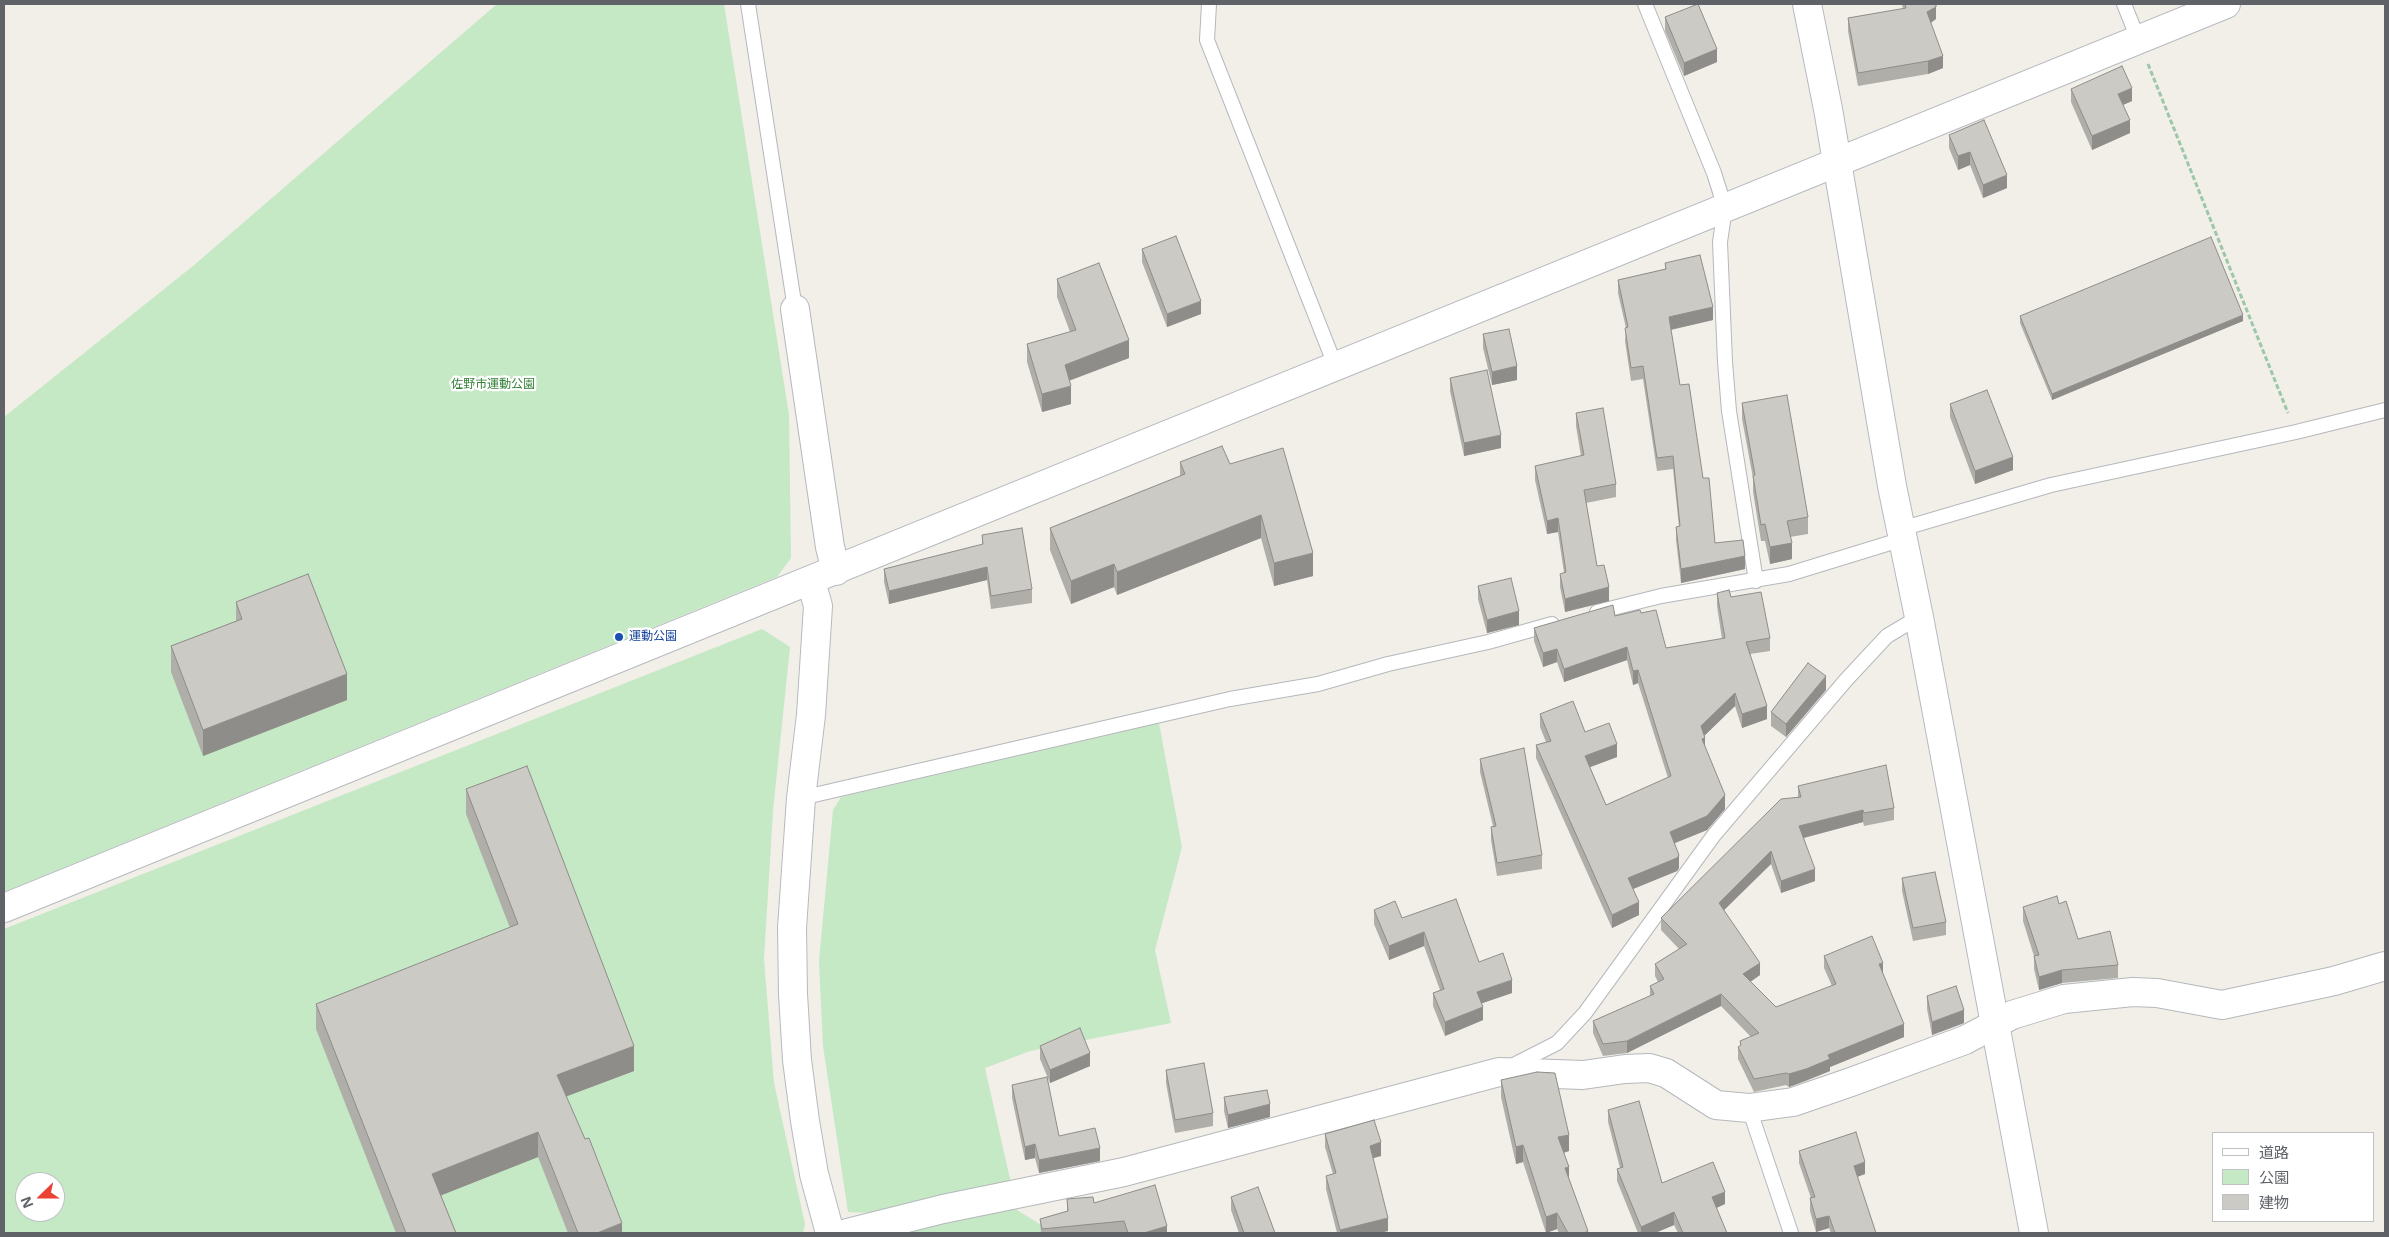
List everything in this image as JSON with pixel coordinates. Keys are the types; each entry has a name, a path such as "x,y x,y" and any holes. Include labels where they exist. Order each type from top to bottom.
{"street":[{"path":"1807,4 1828,109 1902,534 2034,1233"},
{"path":"4,908 2226,4"},
{"path":"796,309 830,547 836,571"},
{"path":"811,581 818,606 811,715 801,798 792,928 797,1060 814,1174 830,1233"},
{"path":"847,1233 943,1209 1124,1172 1499,1072 1583,1075 1625,1068 1649,1068 1666,1073 1716,1105 1749,1108 1793,1102 1964,1040 2012,1016 2072,998 2133,992 2157,993 2222,1005 2334,981 2385,966"}],"lane":[{"path":"748,4 796,309"},
{"path":"1209,4 1208,40 1335,365"},
{"path":"1645,4 1714,173 1725,208 1720,242 1729,412 1756,581"},
{"path":"2124,4 2138,39"},
{"path":"1580,617 1661,596 1789,574 1902,534 2051,485 2296,432 2385,410"},
{"path":"1499,1072 1557,1042 1574,1025 1714,835 1887,636 1919,617"},
{"path":"801,798 1230,699 1318,684 1388,664 1488,642 1562,622"},
{"path":"1749,1108 1791,1233"}],"path":[{"path":"2138,39 2296,432"}],"green space":[{"name":"佐野市運動公園","path":"497,4 724,4 789,415 791,558 777,577 4,892 4,417 193,266"},
{"path":"762,629 790,647 773,811 764,959 774,1083 805,1224 803,1233 4,1233 4,929"},
{"path":"1159,723 1182,847 1155,950 1171,1023 1030,1051 985,1068 1017,1210 1054,1233 878,1233 874,1213 848,1212 823,1046 819,961 833,810 841,797"}],"building":[{"path":"1698,4 1717,49 1684,63 1665,17"},
{"path":"1905,4 1936,4 1936,7 1927,12 1943,56 1928,61 1858,73 1848,18 1906,8"},
{"path":"2122,66 2132,88 2118,94 2130,120 2092,136 2071,89"},
{"path":"1984,120 2007,175 1983,185 1970,152 1958,156 1949,135"},
{"path":"1176,236 1201,301 1167,314 1142,249"},
{"path":"2211,237 2243,315 2052,394 2020,316"},
{"path":"1700,255 1713,307 1669,317 1680,385 1689,384 1703,478 1709,478 1715,543 1743,540 1745,556 1681,569 1676,527 1680,526 1673,456 1657,458 1643,366 1631,368 1625,328 1628,327 1618,280 1666,269 1665,263"},
{"path":"1099,263 1129,340 1065,365 1071,386 1042,394 1027,344 1076,330 1057,279"},
{"path":"1509,329 1517,366 1492,372 1483,334"},
{"path":"1487,370 1501,435 1464,443 1450,378"},
{"path":"1987,390 2013,457 1975,471 1950,404"},
{"path":"1787,395 1808,517 1787,521 1792,543 1770,547 1765,524 1761,525 1753,476 1755,475 1742,403"},
{"path":"1603,408 1616,484 1584,490 1597,566 1604,565 1609,587 1565,599 1560,574 1566,572 1558,518 1547,521 1535,466 1584,455 1576,413"},
{"path":"1222,446 1230,464 1283,448 1313,553 1274,563 1261,515 1117,572 1114,564 1071,581 1050,528 1185,474 1180,462"},
{"path":"1022,528 1032,589 991,596 987,567 889,591 884,569 983,544 982,535"},
{"path":"308,574 347,674 203,730 171,646 242,619 236,602"},
{"path":"1511,578 1519,611 1487,620 1478,586"},
{"path":"1729,590 1731,597 1761,592 1770,638 1746,642 1767,706 1742,714 1735,693 1701,726 1705,738 1702,739 1725,795 1707,816 1670,832 1679,855 1677,858 1628,878 1639,902 1612,915 1536,745 1551,741 1540,714 1573,701 1585,732 1609,723 1617,744 1585,756 1606,805 1671,776 1638,670 1633,671 1627,647 1564,669 1557,649 1543,653 1534,628 1613,605 1615,616 1640,610 1641,613 1656,610 1666,648 1725,638 1717,593"},
{"path":"1808,663 1826,676 1786,724 1771,712"},
{"path":"1524,748 1542,855 1497,863 1491,827 1496,826 1480,759"},
{"path":"1886,765 1894,808 1864,813 1863,810 1799,826 1815,869 1781,881 1771,851 1719,903 1760,963 1743,974 1776,1007 1836,984 1824,956 1872,936 1883,963 1879,964 1904,1024 1828,1055 1830,1059 1806,1069 1789,1074 1754,1079 1738,1047 1741,1045 1740,1041 1759,1033 1721,994 1627,1041 1603,1044 1593,1021 1654,994 1650,986 1664,979 1655,964 1687,944 1661,918 1781,799 1801,797 1798,786"},
{"path":"527,766 634,1046 557,1075 585,1139 589,1138 622,1223 597,1233 578,1233 538,1132 432,1174 456,1233 406,1233 316,1004 518,924 466,789"},
{"path":"1935,872 1946,922 1913,928 1902,878"},
{"path":"2057,896 2059,904 2066,901 2078,939 2110,931 2118,965 2062,970 2039,977 2034,956 2039,955 2023,907"},
{"path":"1456,899 1479,962 1503,953 1512,980 1477,992 1483,1007 1445,1022 1433,993 1444,989 1424,932 1389,946 1374,910 1395,901 1402,918"},
{"path":"1956,986 1964,1010 1932,1022 1927,996"},
{"path":"1080,1028 1090,1053 1050,1070 1040,1046"},
{"path":"1204,1063 1213,1113 1175,1120 1166,1070"},
{"path":"1537,1072 1555,1073 1569,1135 1558,1137 1569,1167 1565,1168 1588,1231 1584,1233 1568,1233 1557,1213 1546,1217 1523,1145 1516,1147 1501,1080"},
{"path":"1047,1077 1059,1136 1095,1128 1100,1148 1039,1160 1035,1144 1025,1147 1012,1085"},
{"path":"1267,1090 1270,1104 1228,1115 1224,1097"},
{"path":"1639,1101 1662,1183 1713,1162 1725,1192 1712,1197 1727,1233 1683,1233 1674,1212 1641,1227 1617,1169 1623,1167 1608,1110"},
{"path":"1374,1120 1381,1142 1370,1146 1388,1218 1340,1230 1326,1176 1336,1173 1325,1134"},
{"path":"1856,1132 1865,1162 1854,1166 1876,1233 1835,1233 1829,1216 1816,1219 1810,1198 1815,1197 1799,1151"},
{"path":"1155,1185 1167,1226 1144,1233 1128,1233 1124,1221 1042,1229 1040,1219 1068,1211 1067,1199 1093,1197 1094,1203"},
{"path":"1258,1187 1275,1233 1244,1233 1231,1197"}],"place":[{"name":"運動公園","path":"619,637"}]}
